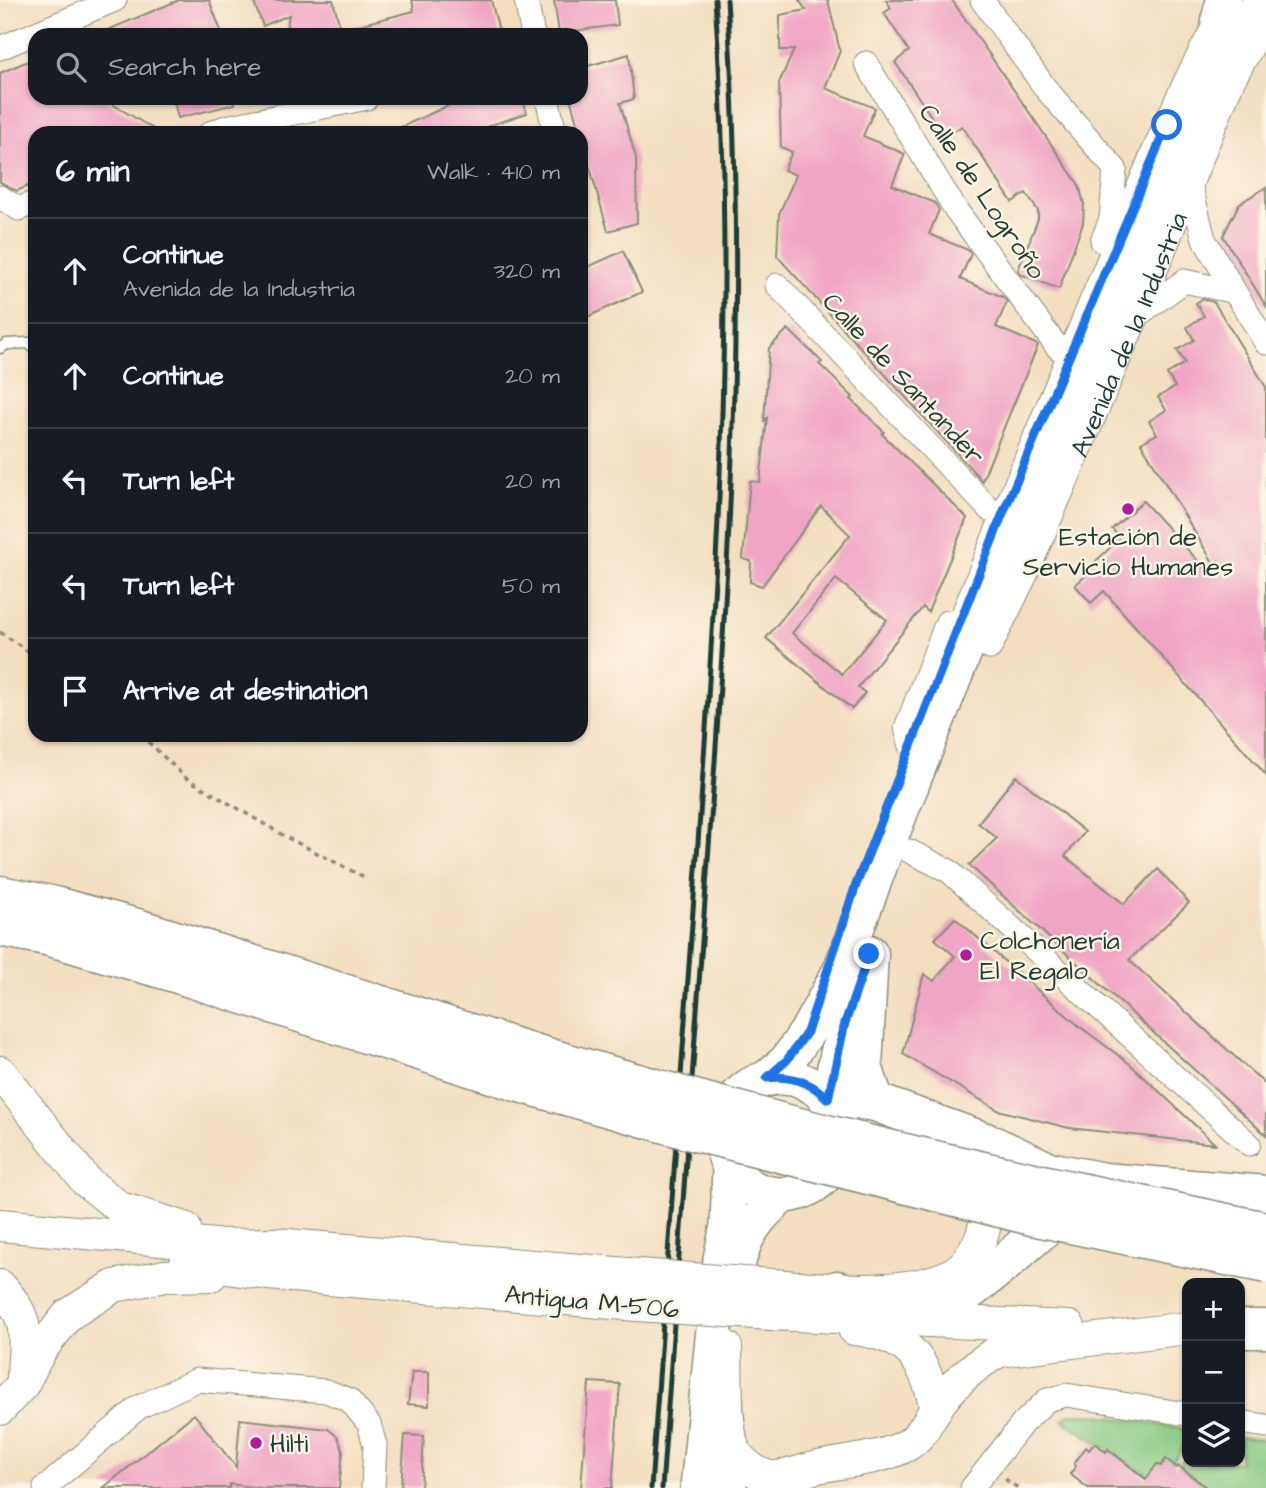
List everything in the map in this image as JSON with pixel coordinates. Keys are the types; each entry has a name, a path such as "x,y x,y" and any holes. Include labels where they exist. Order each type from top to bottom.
{"highway":[{"path":"0,895 51,905 137,928 526,1068 680,1128 1035,1217 1266,1264"},
{"path":"0,927 47,936 526,1068 687,1097 851,1140 1266,1231"},
{"path":"869,954 863,1067 875,1102"},
{"path":"828,1100 849,1098 875,1102 988,1143 1048,1171 1104,1182 1266,1195"},
{"path":"837,1290 875,1300 938,1301 970,1290 1007,1261 1053,1218 1104,1182"},
{"path":"1245,1329 1266,1329"}],"main road":[{"name":"Avenida de la Industria","path":"1008,568 1213,74 1262,0"},
{"name":"Avenida de la Industria","path":"1213,74 1222,8"},
{"path":"828,1100 845,1023 869,954 990,648 1008,568"},
{"path":"767,1078 787,1060 807,1032 841,970 968,642 1008,568"},
{"path":"781,1076 801,1080 820,1091 828,1100 839,1123 840,1144 834,1164 821,1180 802,1192 782,1196 760,1192 744,1182 730,1167 723,1151 722,1130 727,1110 748,1086 767,1078 781,1076"},
{"path":"698,1488 720,1259 728,1226 730,1167"},
{"path":"729,1488 720,1473 715,1456 717,1419 737,1263 749,1229 758,1217 782,1196"}],"street":[{"path":"48,28 115,0"},
{"path":"526,0 532,28"},
{"path":"982,0 1046,89 1115,169"},
{"name":"Avenida de la Industria","path":"807,1032 856,885 1001,518 1192,65 1222,8"},
{"name":"Avenida de la Industria","path":"990,648 1026,575 1138,315 1233,81 1266,23"},
{"path":"0,48 28,36"},
{"name":"Calle de Logroño","path":"866,63 956,210 1058,348"},
{"path":"231,126 333,105"},
{"path":"549,105 553,126"},
{"name":"Avenida de la Industria","path":"911,746 906,728 990,510 1111,219 1115,169 1144,176"},
{"path":"1190,184 1204,239 1266,343"},
{"path":"1138,315 1184,281 1235,292"},
{"name":"Calle de Santander","path":"777,285 990,510"},
{"path":"909,850 949,872 1249,1144"},
{"path":"0,1072 86,1181 120,1208 273,1259"},
{"path":"771,1299 837,1290 923,1284 955,1272 974,1254 986,1227 986,1200 973,1176 949,1155 909,1136 879,1134 834,1164"},
{"name":"Antigua M-506","path":"0,1225 215,1245 273,1259 771,1299 1046,1326 1182,1328"},
{"name":"Antigua M-506","path":"0,1245 225,1266 273,1259"},
{"path":"0,1409 23,1384 40,1351 68,1315 114,1286 273,1259"},
{"path":"0,1286 15,1303 26,1334 23,1384"},
{"path":"771,1299 830,1326 869,1331 904,1345 919,1360 925,1371 936,1409"},
{"path":"794,1488 823,1473 908,1445 926,1427 936,1409 959,1380 975,1365 999,1351 1182,1329"},
{"path":"726,1347 732,1446 741,1460 755,1471 769,1477 823,1473"},
{"path":"45,1488 139,1407 197,1380 326,1391 349,1400 369,1424 375,1445 373,1488"},
{"path":"972,1488 1023,1423 1047,1400 1066,1395 1182,1413"},
{"path":"1245,1423 1266,1426"}],"lane":[{"path":"0,348 7,344 28,344"}],"path":[{"path":"0,632 28,651"},
{"path":"148,742 186,778 288,838 364,877"}],"green space":[{"path":"1070,1414 1092,1414 1182,1428 1182,1449 1172,1464 1161,1466 1149,1476 1062,1420"},
{"path":"1245,1438 1266,1440 1266,1488 1209,1488 1179,1466 1182,1462 1182,1467 1245,1467"}],"building":[{"path":"179,0 209,0 220,28 113,28"},
{"path":"253,0 333,0 340,28 286,28 289,15 263,26"},
{"path":"412,0 491,0 498,28 347,28 414,11"},
{"path":"554,0 615,0 618,25 588,29 558,28"},
{"path":"799,0 828,0 840,51 825,88 875,108 863,136 905,154 892,185 935,203 939,210 929,234 968,250 971,254 960,279 1003,297 1007,302 996,327 1038,345 982,481 777,256 779,214 796,175 784,170 792,152 781,147 779,83 794,50 780,50 780,15 806,10"},
{"path":"886,0 952,0 1079,185 1084,204 1083,223 1059,289 1020,274 1018,270 1038,219 1038,211 1026,193 1012,202 962,126 945,137 895,62 909,51 884,13 891,8"},
{"path":"629,54 634,99 620,103 636,158 637,223 608,231 588,161 588,126 578,126 572,105 588,105 588,66"},
{"path":"28,61 28,105 114,105 148,126 28,126 28,186 17,191 0,182 0,73"},
{"path":"175,105 231,105 178,118"},
{"path":"449,105 524,105 527,113 488,126 403,126"},
{"path":"1266,187 1266,306 1223,236 1239,204"},
{"path":"623,251 642,292 588,317 588,267"},
{"path":"1202,299 1214,302 1266,387 1266,775 1104,591 1091,603 1075,585 1089,573 1086,570 1121,538 1112,529 1143,501 1210,574 1217,569 1141,443 1157,434 1149,421 1166,410 1158,397 1175,387 1167,374 1185,363 1177,350 1194,340 1187,327 1204,316 1196,303"},
{"path":"788,329 822,362 819,364 853,397 851,399 884,432 882,434 967,518 928,612 923,607 858,687 865,693 852,709 766,638 850,535 821,506 762,586 750,582 751,561 743,559 750,481 760,482 767,418 764,421 769,348","holes":["836,579 887,620 842,674 792,633"]},
{"path":"1016,776 1085,832 1065,856 1124,904 1158,869 1189,903 1129,960 1266,1085 1266,1135 969,865 997,838 978,823"},
{"path":"955,918 1079,1026 1130,1064 1215,1144 1069,1128 998,1110 903,1054 924,974 934,981 955,956 935,939"},
{"path":"412,1372 429,1372 429,1406 408,1404"},
{"path":"589,1382 620,1384 612,1488 581,1488"},
{"path":"194,1414 236,1467 240,1419 328,1429 338,1437 343,1451 339,1488 261,1488 230,1484 229,1488 103,1488"},
{"path":"405,1435 424,1436 421,1488 401,1486"},
{"path":"1095,1443 1106,1452 1108,1449 1146,1479 1157,1464 1161,1466 1166,1459 1207,1488 1088,1488 1070,1474 1086,1447 1089,1450"}],"railway":[{"path":"651,1488 717,552 724,331 724,221 715,0"},
{"path":"662,1488 716,753 729,538 735,215 727,0"}],"place":[{"name":"Estación de Servicio Humanes","path":"1128,509"},
{"name":"Colchonería El Regalo","path":"966,955"},
{"name":"Hilti","path":"256,1443"}],"route":[{"path":"869,954 845,1023 828,1099 801,1080 781,1076 767,1078 787,1060 807,1032 856,885 1001,518 1167,125"}]}
